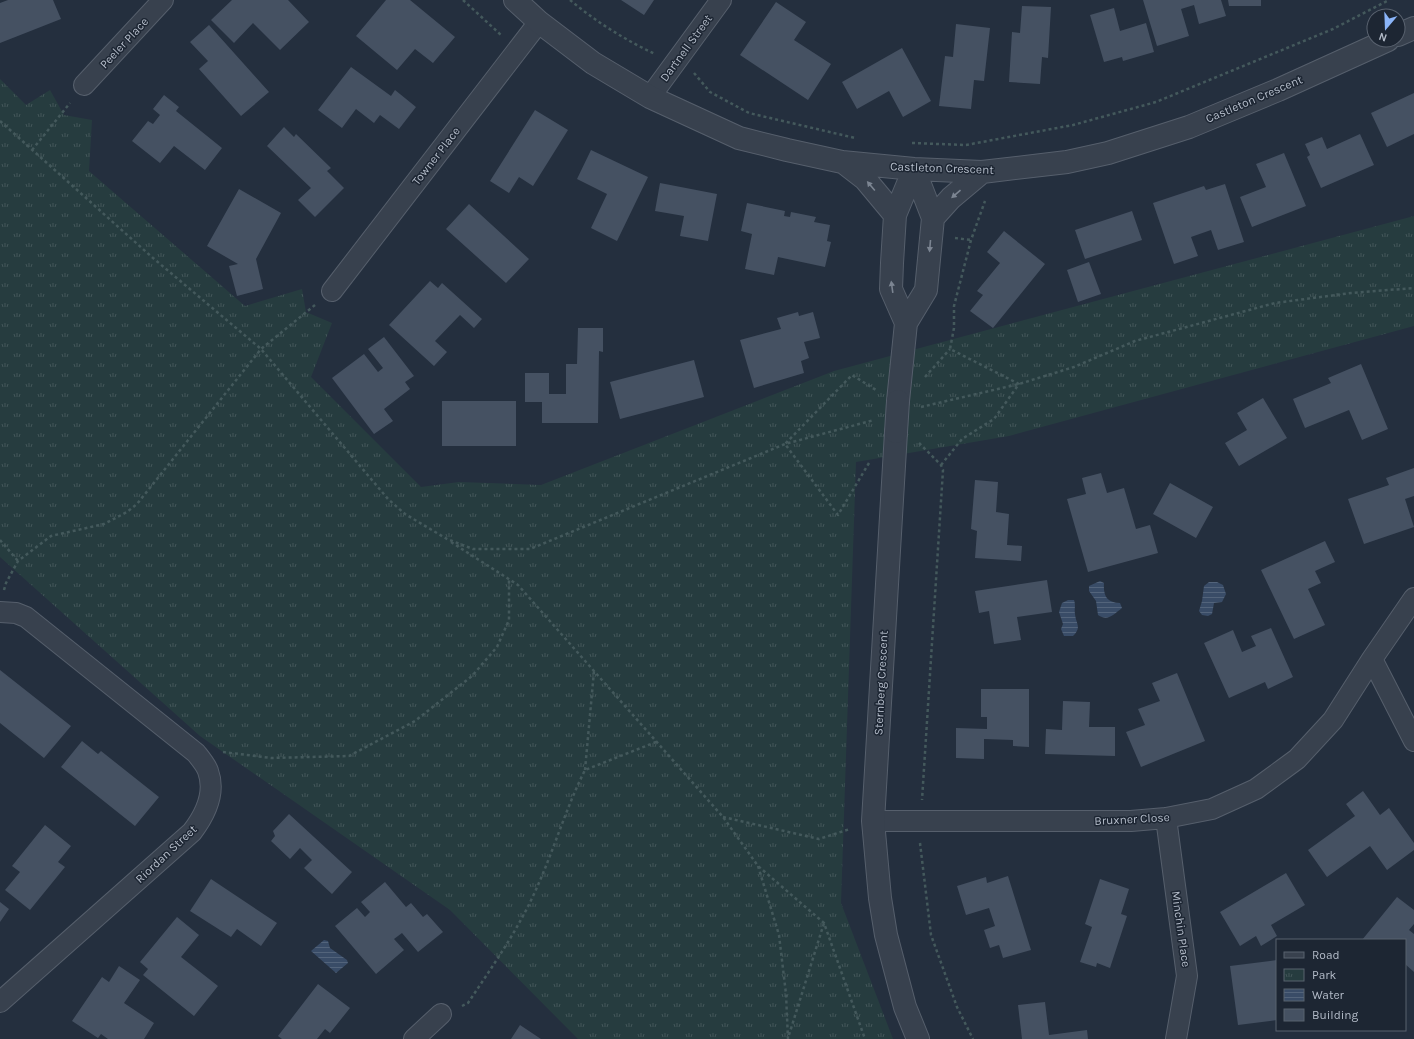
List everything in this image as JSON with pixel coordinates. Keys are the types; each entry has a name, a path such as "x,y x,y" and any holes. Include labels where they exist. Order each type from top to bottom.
{"street":[{"name":"Peeler Place","path":"84,85 163,0"},
{"name":"Castleton Crescent","path":"515,0 539,22 593,63 650,97 739,138 842,162 914,169 985,172 1067,162 1108,153 1181,129 1278,90 1370,48"},
{"name":"Dartnell Street","path":"650,97 721,0"},
{"name":"Towner Place","path":"332,291 539,22"},
{"path":"842,162 865,178 895,215"},
{"name":"Sternberg Crescent","path":"906,323 892,289 895,215 914,169"},
{"name":"Sternberg Crescent","path":"914,169 933,218 926,290 906,323 898,401 873,821 880,898 886,935 905,1008 918,1039"},
{"path":"933,218 951,198 985,172"},
{"name":"Bruxner Close","path":"873,821 1131,821 1166,818 1212,809 1256,788 1297,758 1333,720 1372,659 1414,598"},
{"name":"Riordan Street","path":"0,1002 192,832 202,818 209,803 211,787 208,771 196,753 26,617 1,604"},
{"path":"1372,659 1414,741"},
{"name":"Minchin Place","path":"1166,818 1187,976 1176,1039"},
{"path":"414,1039 442,1014"}],"path":[{"path":"570,0 582,10 641,47 697,74 710,92 749,113 858,139"},
{"path":"904,143 966,145 1073,125 1156,102 1333,29 1389,0"},
{"path":"32,150 84,85"},
{"path":"0,121 153,258 260,349 388,499 405,514 518,585 723,817 758,866 824,923 865,1039"},
{"path":"921,381 950,349 954,328 954,306 970,240 988,194 985,172 987,141"},
{"path":"920,407 1019,384 1074,367 1136,341 1275,303 1352,293 1414,288"},
{"path":"1,604 6,583 18,561 51,536 104,524 122,515 137,504 260,349 332,291"},
{"path":"950,349 1019,384"},
{"path":"785,444 852,375 879,392"},
{"path":"941,465 962,439 994,419 1019,384"},
{"path":"446,539 473,549 530,549 785,444 875,420"},
{"path":"916,440 941,465 943,470 919,841 932,935 957,1007 972,1039"},
{"path":"785,444 838,515 872,458"},
{"path":"0,540 18,561"},
{"path":"189,747 271,758 349,756 415,721 472,676 497,647 509,620 509,579"},
{"path":"442,1014 468,1003 516,931 534,893 574,791 585,770 594,671"},
{"path":"585,770 656,742"},
{"path":"723,817 819,839 873,821"},
{"path":"758,866 779,935 786,994 788,1038"},
{"path":"788,1038 824,923"}],"green space":[{"path":"0,79 26,105 50,90 64,115 92,120 89,171 245,306 302,289 306,312 332,323 311,377 421,487 459,482 541,485 834,371 1414,216 1414,326 1009,436 856,462 841,903 893,1039 578,1039 450,910 200,736 0,557"}],"water":[{"path":"1100,581 1104,583 1104,592 1107,598 1112,602 1120,603 1122,608 1114,615 1105,618 1098,615 1096,601 1089,591 1089,586"},
{"path":"1209,582 1217,582 1223,585 1226,594 1222,602 1214,603 1212,614 1208,616 1202,615 1199,611 1204,586"},
{"path":"1068,600 1074,600 1075,614 1078,625 1076,633 1073,636 1064,636 1061,629 1063,624 1059,612 1062,603"},
{"path":"324,940 328,941 330,948 347,960 348,963 336,973 311,951"}],"building":[{"path":"8,0 53,0 61,19 0,43 0,3"},
{"path":"232,0 288,0 309,22 280,50 253,23 234,43 211,20"},
{"path":"386,0 410,0 455,37 433,63 415,49 397,70 356,36"},
{"path":"621,0 654,0 644,15"},
{"path":"1143,0 1221,0 1226,16 1199,24 1194,5 1181,9 1189,36 1157,46"},
{"path":"1228,0 1261,0 1261,6 1229,6"},
{"path":"776,2 806,22 794,40 831,64 808,100 740,55"},
{"path":"1022,6 1051,7 1048,58 1042,57 1040,84 1009,82 1012,32 1020,33"},
{"path":"1114,8 1120,31 1146,23 1154,52 1123,61 1122,57 1104,62 1090,15"},
{"path":"956,24 990,28 984,81 974,80 971,109 939,106 945,56 953,57"},
{"path":"209,25 269,92 241,116 199,69 208,61 190,42"},
{"path":"902,48 931,101 903,117 889,91 857,109 842,82"},
{"path":"351,67 391,96 395,90 416,107 399,129 380,115 374,123 356,109 342,128 318,110"},
{"path":"1414,93 1414,134 1387,147 1371,113"},
{"path":"164,95 179,107 176,111 222,148 205,170 174,146 160,163 132,141 148,121 153,124 160,115 153,109"},
{"path":"535,110 568,130 533,186 519,177 509,193 490,181"},
{"path":"284,127 294,137 296,134 331,168 327,171 344,188 315,217 298,200 311,188 267,146"},
{"path":"1360,134 1374,165 1321,188 1307,157 1310,155 1305,144 1322,137 1327,149"},
{"path":"591,150 648,177 617,241 591,228 607,194 577,179"},
{"path":"1284,153 1306,206 1252,227 1240,197 1266,187 1256,164"},
{"path":"660,183 717,194 708,241 680,236 684,216 655,211"},
{"path":"1225,184 1244,242 1218,250 1211,230 1191,237 1198,256 1174,264 1153,203 1204,186 1206,190"},
{"path":"239,189 281,213 256,259 263,289 237,296 229,266 238,264 207,246"},
{"path":"747,203 785,211 784,216 790,217 791,212 816,217 814,222 830,225 827,241 831,242 825,267 778,257 774,275 745,269 752,234 741,231"},
{"path":"469,204 529,259 506,283 446,229"},
{"path":"1132,211 1142,240 1085,259 1075,230"},
{"path":"1004,231 1045,264 993,328 970,311 983,295 977,291 1000,263 987,252"},
{"path":"1089,262 1101,294 1078,302 1067,270"},
{"path":"430,281 438,288 442,283 482,319 474,328 460,315 435,341 447,352 434,366 389,325"},
{"path":"798,312 799,316 813,312 820,338 804,342 809,358 801,361 804,373 754,388 740,340 781,329 777,318"},
{"path":"578,328 603,328 603,352 599,351 598,423 542,423 542,402 525,402 525,373 549,373 549,394 566,394 566,364 577,364"},
{"path":"384,337 414,376 405,382 410,389 384,409 393,421 374,434 332,378 364,354 378,372 383,368 368,349"},
{"path":"694,360 704,397 620,419 610,382"},
{"path":"1361,364 1388,429 1362,440 1349,410 1305,428 1293,399 1331,383 1328,378"},
{"path":"1263,398 1287,438 1239,466 1225,443 1247,430 1237,413"},
{"path":"442,401 516,401 516,446 442,446"},
{"path":"1414,468 1414,496 1405,499 1414,527 1364,544 1348,499 1389,485 1386,478"},
{"path":"1101,473 1107,493 1124,488 1136,529 1150,525 1158,553 1088,572 1067,499 1086,494 1082,478"},
{"path":"975,480 998,482 996,512 1009,514 1007,545 1022,546 1021,561 975,558 977,531 971,529"},
{"path":"1170,483 1213,507 1196,538 1153,514"},
{"path":"1325,541 1335,562 1315,571 1321,583 1308,589 1325,625 1294,639 1261,570"},
{"path":"1047,580 1052,612 1017,617 1021,640 994,644 989,611 979,613 975,591"},
{"path":"1271,628 1293,677 1268,689 1265,682 1229,698 1204,643 1233,630 1242,652 1256,646 1251,636"},
{"path":"0,670 71,726 44,758 0,723"},
{"path":"1177,673 1205,741 1141,767 1126,732 1145,725 1138,709 1160,701 1152,683"},
{"path":"981,689 1029,689 1029,747 1013,746 1013,740 984,739 984,759 956,758 956,728 987,729 987,717 981,717"},
{"path":"1063,701 1090,702 1089,727 1115,727 1115,756 1045,754 1046,729 1062,730"},
{"path":"82,741 98,754 101,751 159,797 135,826 61,767"},
{"path":"1363,791 1380,815 1389,808 1414,843 1414,850 1387,870 1370,846 1327,877 1308,850 1355,816 1346,804"},
{"path":"289,814 352,872 332,894 304,868 312,860 300,848 290,859 271,841 275,836 273,831"},
{"path":"45,825 71,846 58,862 65,867 30,910 5,890 20,872 12,866"},
{"path":"1286,873 1305,905 1271,925 1277,936 1261,946 1256,936 1240,946 1220,912"},
{"path":"1008,876 1031,950 1003,958 999,945 990,948 984,930 995,926 989,908 966,915 957,886 986,877 987,883"},
{"path":"211,879 277,923 261,946 237,929 231,937 190,911"},
{"path":"1100,879 1129,889 1121,914 1127,916 1110,968 1097,963 1096,967 1080,962 1092,927 1085,924"},
{"path":"385,882 406,907 411,903 423,917 427,914 443,932 418,952 402,933 394,939 404,950 376,974 335,926 357,908 365,917 370,912 361,902"},
{"path":"1397,897 1414,910 1414,924 1409,930 1414,934 1414,972 1406,965 1406,939 1363,939"},
{"path":"0,902 9,909 0,922"},
{"path":"177,917 199,935 181,957 218,986 194,1016 143,975 148,969 140,962"},
{"path":"1276,960 1276,1020 1238,1025 1230,966"},
{"path":"119,966 140,980 124,1003 154,1023 144,1039 108,1039 101,1034 98,1038 72,1021 102,977 109,982"},
{"path":"318,984 350,1008 330,1033 325,1029 317,1039 282,1039 278,1036"},
{"path":"1045,1002 1049,1035 1087,1030 1088,1039 1022,1039 1018,1005"},
{"path":"520,1025 541,1039 511,1039"}]}
